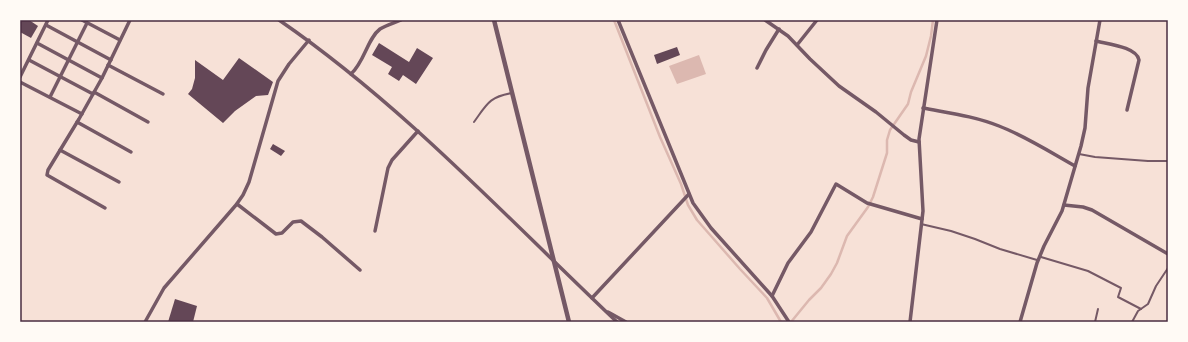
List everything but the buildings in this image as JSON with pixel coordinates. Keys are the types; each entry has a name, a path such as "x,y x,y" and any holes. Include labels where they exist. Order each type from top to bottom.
{"street":[{"path":"20,77 48,20"},
{"path":"82,20 120,40"},
{"path":"279,20 308,40 351,74 418,131 512,220 616,322"},
{"path":"351,74 360,64 376,33 382,28 401,20"},
{"path":"494,20 569,322"},
{"path":"618,20 689,194 707,223 772,296 789,322"},
{"path":"765,20 779,29 797,45 839,86 876,112 904,135 914,141 919,142"},
{"path":"797,45 817,20"},
{"path":"910,322 923,206 919,142 937,20"},
{"path":"1020,322 1039,258 1064,205 1079,154 1085,128 1088,88 1100,20"},
{"path":"105,208 47,175 48,170 102,78 129,21"},
{"path":"50,97 87,23"},
{"path":"46,25 111,60"},
{"path":"758,68 766,50 779,29"},
{"path":"144,322 164,288 237,204 246,189 278,81 308,40"},
{"path":"1096,41 1130,50 1138,56 1139,60 1127,110"},
{"path":"38,43 102,78"},
{"path":"29,60 148,122"},
{"path":"108,65 163,94"},
{"path":"20,82 82,114"},
{"path":"923,108 967,116 1000,126 1033,142 1075,166"},
{"path":"77,122 131,152"},
{"path":"375,230 388,168 392,160 418,131"},
{"path":"60,150 118,182"},
{"path":"772,296 788,264 811,232 836,184 867,203 922,219"},
{"path":"592,298 689,194"},
{"path":"237,204 274,234 282,233 294,221 301,222 322,237 360,270"},
{"path":"1064,205 1083,207 1092,210 1168,254"},
{"path":"602,308 626,322"}],"lane":[{"path":"474,122 492,99 512,93"},
{"path":"1079,154 1095,157 1168,161"},
{"path":"922,224 951,231 1000,249 1082,269 1100,276 1121,288 1118,297 1141,309"},
{"path":"1132,322 1138,311 1148,304 1156,286 1168,268"},
{"path":"1095,322 1098,309"}],"shaded area":[{"path":"699,55 706,74 677,84 669,66"}],"waterway":[{"path":"614,20 660,137 681,184 688,205 697,220 767,298 781,322"},
{"path":"791,322 821,288 831,274 837,263 847,236 868,207 873,197 887,153 887,140 890,130 908,104 911,92 926,56 933,20"}]}
